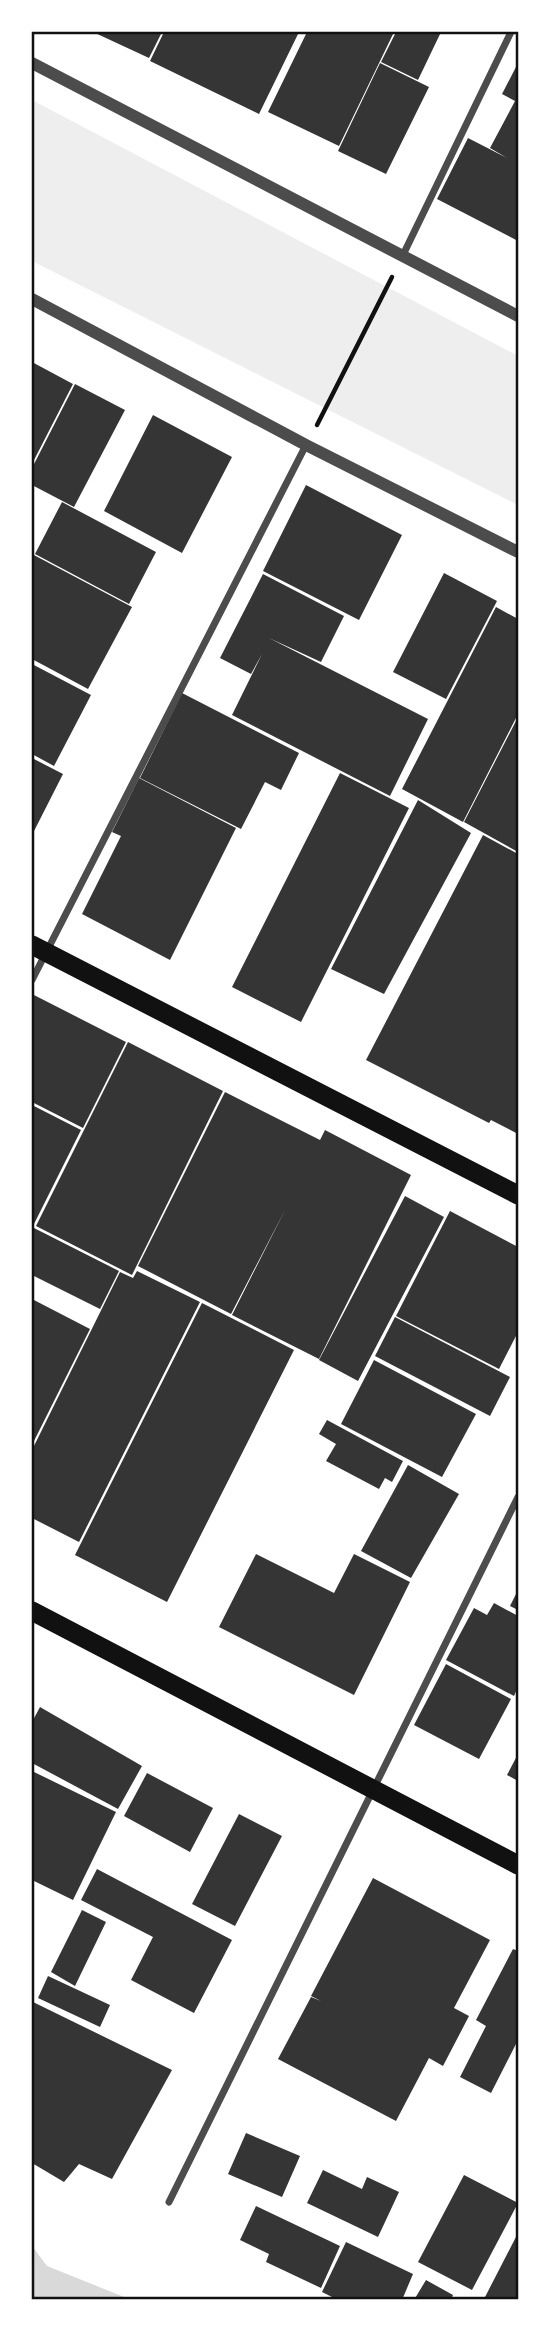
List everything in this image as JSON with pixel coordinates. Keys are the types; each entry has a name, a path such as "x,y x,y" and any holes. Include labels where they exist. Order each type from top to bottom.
{"highway":[{"path":"38,949 519,1195"},
{"path":"32,1611 374,1787 519,1865"}],"street":[{"path":"402,257 511,32"},
{"path":"32,63 519,316"},
{"path":"32,299 306,445 519,552"},
{"path":"32,980 38,949 306,445"},
{"path":"169,2202 519,1497"}],"path":[{"path":"306,445 402,257"}],"shaded area":[{"path":"32,100 518,356 518,505 32,261"},
{"path":"32,2246 47,2266 129,2299 32,2299"}],"building":[{"path":"93,32 162,32 149,58"},
{"path":"164,32 299,32 259,114 150,61"},
{"path":"307,32 394,32 339,146 268,112"},
{"path":"396,32 441,32 418,80 381,62"},
{"path":"380,63 429,87 386,174 338,151"},
{"path":"518,63 518,241 437,199 468,138 507,158 490,148 515,101 502,94"},
{"path":"32,362 73,384 32,464"},
{"path":"75,384 125,410 74,507 32,485 32,468"},
{"path":"153,415 232,457 182,553 104,511"},
{"path":"306,485 402,535 359,620 263,571"},
{"path":"62,502 156,552 129,604 35,554"},
{"path":"32,554 132,607 88,689 32,659"},
{"path":"444,573 497,601 446,699 393,672"},
{"path":"263,574 344,616 321,662 269,638 428,719 390,796 232,715 262,654 251,674 220,658"},
{"path":"496,607 518,619 518,714 463,822 402,789"},
{"path":"32,664 91,695 54,766 32,754"},
{"path":"182,693 299,753 281,790 265,782 241,829 140,778"},
{"path":"518,717 518,852 464,822"},
{"path":"32,758 63,774 32,835"},
{"path":"340,773 409,808 301,1022 232,987"},
{"path":"139,778 236,828 170,960 82,914 121,836 112,832"},
{"path":"418,800 471,833 384,994 331,969"},
{"path":"483,835 518,854 518,1134 491,1120 489,1123 366,1060"},
{"path":"32,994 126,1042 83,1128 32,1102"},
{"path":"128,1042 223,1091 132,1275 36,1226"},
{"path":"225,1092 320,1140 325,1130 411,1175 319,1359 232,1315 286,1208 231,1314 138,1266"},
{"path":"32,1105 81,1130 34,1224 32,1223"},
{"path":"405,1196 444,1217 358,1381 319,1360"},
{"path":"450,1211 518,1247 518,1332 499,1369 396,1316"},
{"path":"32,1227 119,1271 100,1309 32,1275"},
{"path":"137,1271 200,1302 79,1542 32,1518 32,1450 120,1272 133,1278"},
{"path":"32,1299 90,1329 32,1445"},
{"path":"202,1303 294,1350 167,1602 75,1555"},
{"path":"395,1317 510,1377 490,1416 375,1356"},
{"path":"374,1360 476,1414 442,1477 341,1424"},
{"path":"327,1420 403,1461 392,1482 385,1478 379,1489 326,1461 336,1444 319,1434"},
{"path":"408,1465 459,1494 411,1578 361,1551"},
{"path":"256,1554 334,1593 354,1554 410,1582 354,1695 219,1627"},
{"path":"518,1590 518,1610 510,1606"},
{"path":"494,1603 518,1616 518,1687 514,1696 446,1660 474,1608 487,1615"},
{"path":"446,1664 511,1699 479,1759 414,1725"},
{"path":"40,1707 142,1766 118,1809 32,1763 32,1722"},
{"path":"518,1754 518,1781 507,1775"},
{"path":"32,1771 116,1812 73,1900 32,1880"},
{"path":"147,1773 213,1808 190,1852 124,1816"},
{"path":"239,1814 282,1836 235,1926 192,1904"},
{"path":"97,1869 232,1940 194,2013 131,1980 153,1937 81,1900"},
{"path":"373,1878 490,1940 454,2008 469,2016 443,2066 429,2058 396,2121 278,2059 311,1997 321,2001 311,1996"},
{"path":"82,1910 106,1922 75,1986 51,1972"},
{"path":"513,1949 518,1951 518,2040 491,2093 460,2077 486,2026 476,2020"},
{"path":"48,1976 110,2005 100,2027 38,1998"},
{"path":"33,2002 172,2070 112,2179 79,2164 64,2182 32,2163"},
{"path":"246,2133 300,2156 282,2197 228,2174"},
{"path":"323,2170 362,2189 367,2177 399,2192 378,2237 307,2203"},
{"path":"464,2175 518,2203 472,2290 418,2262"},
{"path":"256,2206 340,2246 321,2288 266,2262 269,2254 240,2240"},
{"path":"518,2233 518,2300 486,2300 484,2299"},
{"path":"346,2242 413,2274 402,2300 338,2300 322,2292"},
{"path":"426,2280 453,2295 451,2300 414,2300"}]}
